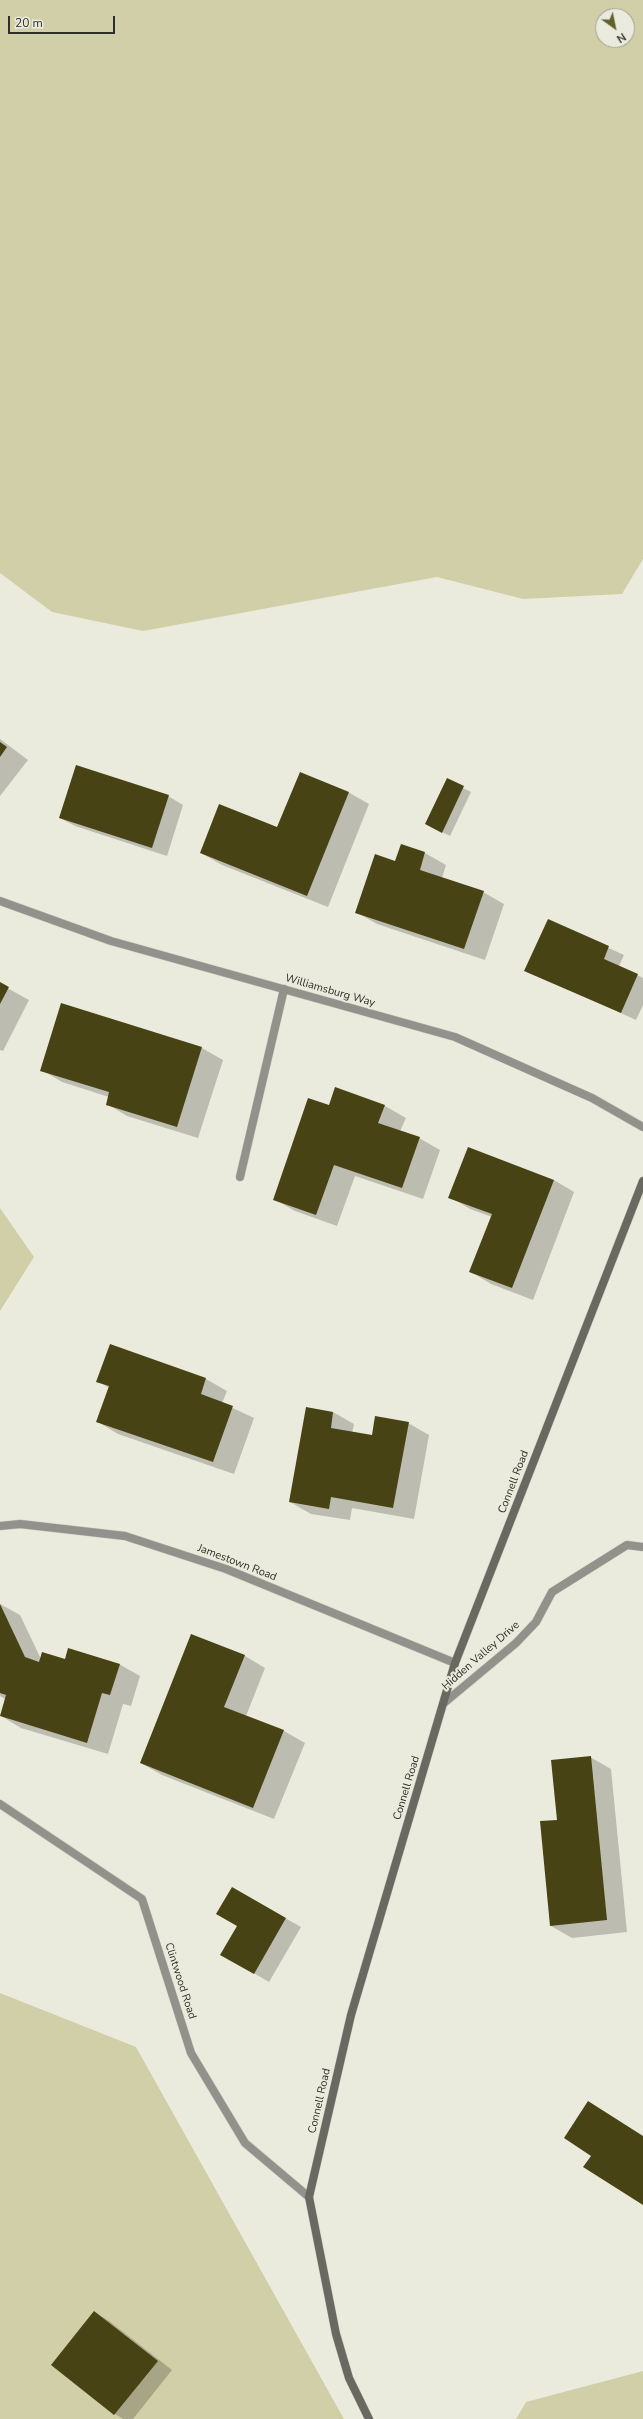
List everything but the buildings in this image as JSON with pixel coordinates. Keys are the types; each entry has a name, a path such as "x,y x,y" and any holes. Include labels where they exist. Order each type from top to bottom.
{"main road":[{"name":"Connell Road","path":"369,2419 349,2378 336,2334 309,2197 351,2015 455,1663 643,1181"}],"street":[{"name":"Williamsburg Way","path":"0,901 111,941 455,1037 592,1098 643,1127"},
{"path":"240,1177 284,989"},
{"name":"Jamestown Road","path":"0,1526 20,1524 125,1536 226,1569 455,1663"},
{"name":"Hidden Valley Drive","path":"444,1703 516,1643 536,1622 552,1592 627,1545 643,1547"},
{"name":"Clintwood Road","path":"0,1804 142,1899 191,2053 246,2143 309,2197"}],"shaded area":[{"path":"0,0 643,0 643,559 622,594 523,599 437,577 143,631 52,612 0,573"},
{"path":"0,1208 34,1257 0,1311"},
{"path":"0,1993 136,2047 344,2419 0,2419"},
{"path":"643,2371 643,2419 516,2419 526,2402"}]}
